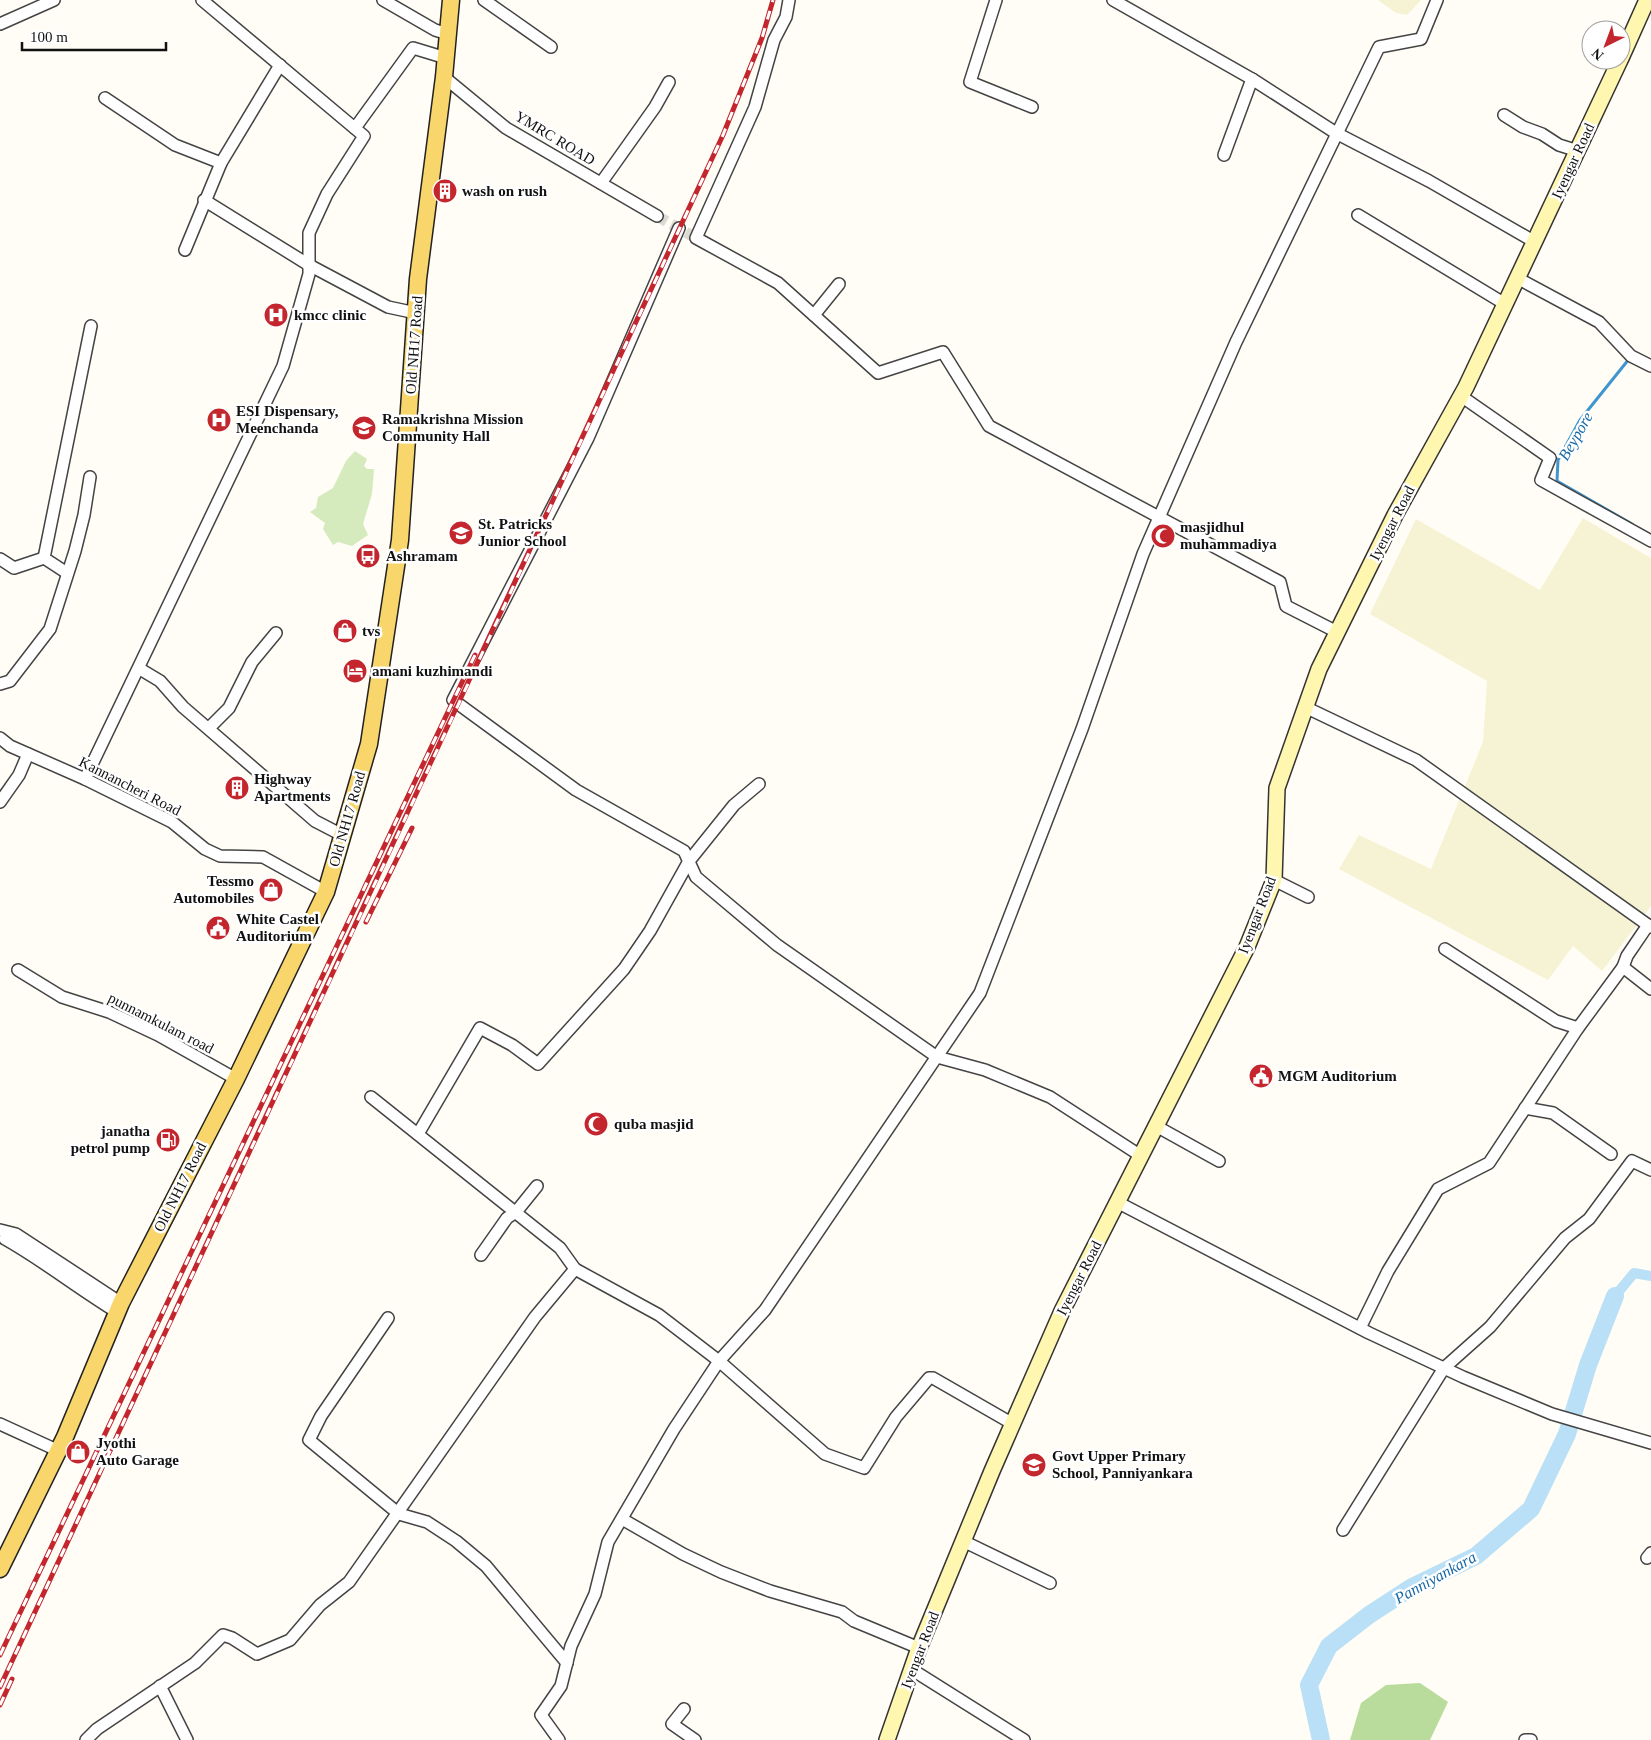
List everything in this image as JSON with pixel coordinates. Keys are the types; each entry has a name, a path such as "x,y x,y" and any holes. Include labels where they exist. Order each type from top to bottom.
{"main road":[{"name":"Old NH17 Road","path":"0,1569 59,1451 119,1308 236,1079 326,892 369,744 400,540 422,248 444,77 451,0"},
{"name":"Iyengar Road","path":"1631,36 1647,0"},
{"name":"Iyengar Road","path":"887,1740 919,1648 1062,1311 1247,946 1274,880 1277,788 1319,669 1394,515 1461,396 1616,70"}],"street":[{"path":"0,24 54,0"},
{"path":"85,779 140,669 283,366 309,274 308,233 327,194 364,136 202,0"},
{"path":"383,0 435,30 448,34"},
{"path":"484,0 551,47"},
{"path":"789,0 786,17 774,40 755,107 696,238 778,283 878,374 943,352 989,426 1280,582 1286,606 1338,632"},
{"path":"996,0 970,82 1032,107"},
{"path":"1113,0 1252,79 1336,133 1429,181 1535,242"},
{"path":"559,1740 541,1715 561,1686 571,1646 595,1594 608,1542 674,1429 719,1362 765,1310 980,994 1082,729 1143,554 1236,342 1336,133 1380,47 1421,39 1436,0"},
{"path":"355,128 413,48 446,58"},
{"path":"185,250 204,200 221,163 280,64"},
{"name":"YMRC ROAD","path":"444,77 506,128 657,216"},
{"path":"1224,155 1252,79"},
{"path":"601,183 655,107 669,82"},
{"path":"106,98 175,145 221,163"},
{"path":"1504,115 1523,127 1542,134 1559,145 1578,151"},
{"path":"204,200 309,265 388,307 416,313"},
{"path":"1358,215 1505,304"},
{"path":"680,228 588,438 454,700 576,790 684,851 696,877 777,945 937,1056 985,1070 1050,1098 1141,1156"},
{"path":"1517,278 1599,322 1631,356 1651,366"},
{"path":"814,316 839,284"},
{"path":"44,558 91,326"},
{"path":"1461,396 1550,458 1541,480 1651,541"},
{"path":"0,684 10,681 50,629 84,515 90,477"},
{"path":"0,560 14,568 44,558"},
{"path":"44,558 67,573"},
{"path":"209,728 230,708 252,662 276,633"},
{"path":"140,669 160,681 183,708 209,728 315,821 342,835"},
{"path":"1305,708 1416,760 1650,926 1627,956 1623,967 1578,1028 1489,1163 1438,1188 1388,1271 1360,1328"},
{"name":"Kannancheri Road","path":"0,738 10,746 85,779 172,822 205,849 220,856 263,857 326,892"},
{"path":"0,802 19,775 28,754"},
{"path":"418,1134 480,1028 512,1044 538,1064 624,969 650,931 689,861 734,805 759,784"},
{"path":"1274,880 1308,897"},
{"path":"1445,949 1556,1021 1578,1028"},
{"path":"1623,967 1651,989"},
{"name":"punnamkulam road","path":"18,970 62,997 109,1012 150,1031 236,1079"},
{"path":"370,1097 560,1248 575,1269 659,1315 719,1362 826,1454 864,1468 896,1417 929,1378 934,1378 1013,1424"},
{"path":"1526,1108 1553,1113 1611,1154"},
{"path":"1156,1126 1219,1161"},
{"path":"1343,1530 1444,1368 1490,1327 1565,1238 1589,1219 1632,1161 1651,1170"},
{"path":"481,1255 507,1218 516,1212 537,1186"},
{"path":"1117,1202 1360,1328 1444,1368 1552,1414 1651,1443"},
{"path":"2,1234 78,1288 119,1308"},
{"path":"86,1740 97,1729 195,1663 223,1635 232,1638 257,1654 290,1640 320,1605 349,1582 399,1514 535,1317 575,1269"},
{"path":"388,1318 321,1416 309,1440 399,1514 427,1522 456,1540 486,1566 567,1663"},
{"path":"0,1424 59,1451"},
{"path":"622,1519 683,1554 721,1572 770,1592 842,1612 854,1621 919,1648"},
{"path":"963,1541 1050,1583"},
{"path":"911,1669 1024,1740"},
{"path":"160,1686 187,1740"},
{"path":"684,1709 672,1724 695,1740"},
{"path":"1525,1740 1527,1738 1531,1740"}],"shaded area":[{"path":"1378,0 1421,0 1407,15 1396,13"},
{"path":"1583,518 1651,558 1651,906 1602,971 1573,946 1548,980 1339,869 1359,835 1431,869 1483,742 1487,681 1370,614 1416,519 1540,590"}],"green space":[{"path":"355,451 367,459 364,466 367,469 374,469 372,494 363,524 368,535 352,546 338,542 333,545 323,529 325,523 310,512 316,508 318,497 333,488 346,461"},
{"path":"1420,1683 1448,1702 1430,1740 1350,1740 1361,1703 1386,1685"}],"waterway":[{"name":"Beypore","path":"1629,359 1580,420 1558,460 1557,481 1632,524"},
{"name":"Beypore","path":"1615,1296 1634,1273 1651,1276"},
{"name":"Panniyankara","path":"1321,1740 1309,1685 1329,1646 1369,1615 1412,1587 1476,1556 1531,1509 1567,1434 1588,1365 1615,1296"}],"tunnel":[{"path":"657,216 696,238"}],"railway":[{"path":"0,1687 723,135 762,38 773,0"},
{"path":"0,1655 475,655"},
{"path":"366,922 412,828"},
{"path":"0,1705 12,1679"}],"place":[{"name":"wash on rush","path":"445,191"},
{"name":"kmcc clinic","path":"276,315"},
{"name":"ESI Dispensary, Meenchanda","path":"219,420"},
{"name":"Ramakrishna Mission Community Hall","path":"364,428"},
{"name":"St. Patricks Junior School","path":"461,533"},
{"name":"masjidhul muhammadiya","path":"1163,536"},
{"name":"Ashramam","path":"368,556"},
{"name":"tvs","path":"345,631"},
{"name":"amani kuzhimandi","path":"355,671"},
{"name":"Highway Apartments","path":"237,788"},
{"name":"Tessmo Automobiles","path":"271,890"},
{"name":"White Castel Auditorium","path":"218,928"},
{"name":"MGM Auditorium","path":"1261,1076"},
{"name":"quba masjid","path":"596,1124"},
{"name":"janatha petrol pump","path":"168,1140"},
{"name":"Jyothi Auto Garage","path":"78,1452"},
{"name":"Govt Upper Primary School, Panniyankara","path":"1034,1465"}]}
